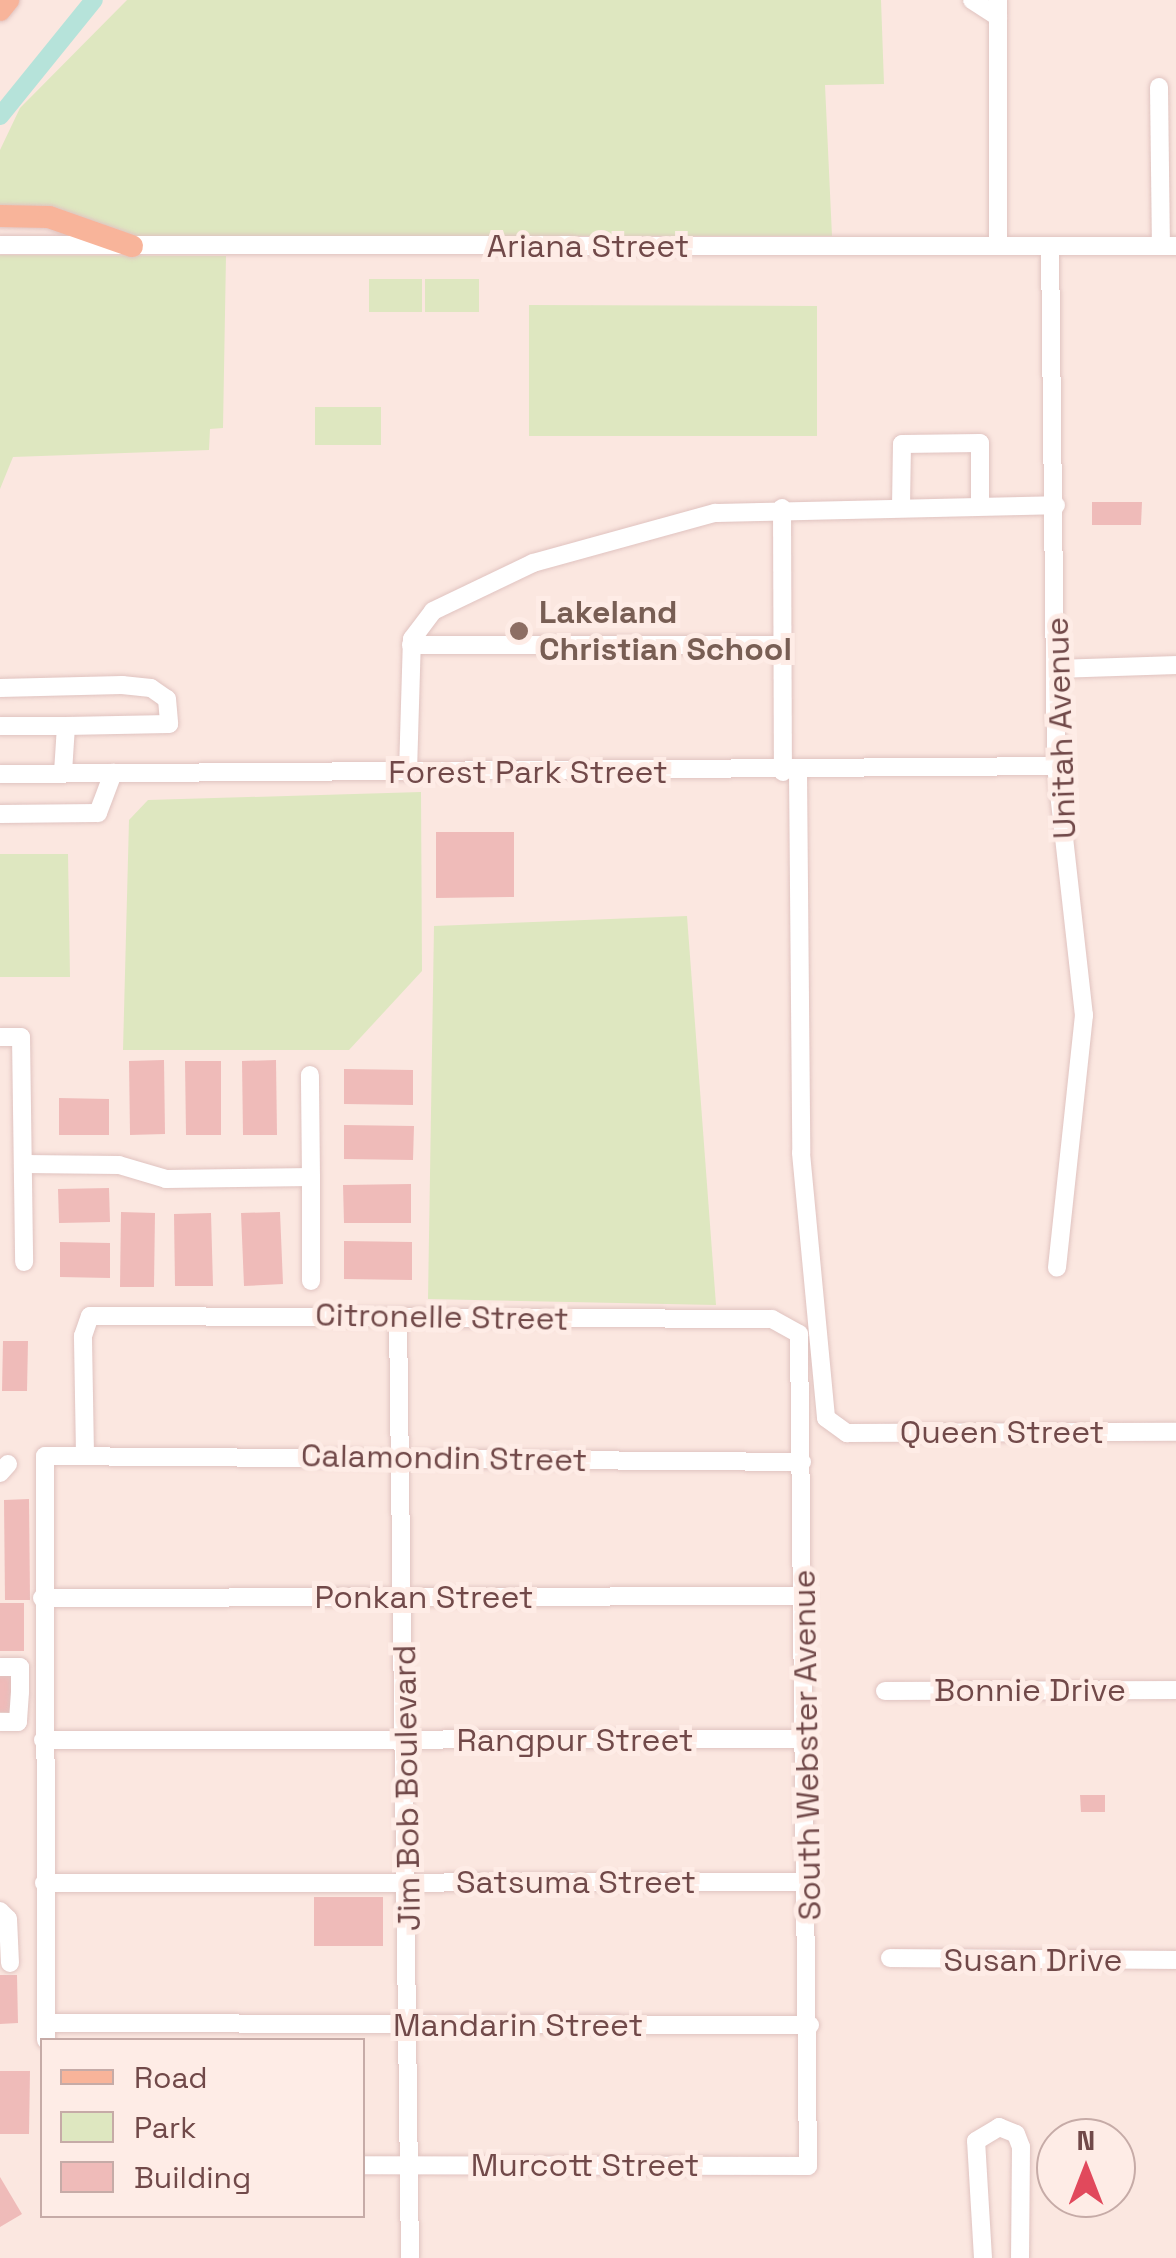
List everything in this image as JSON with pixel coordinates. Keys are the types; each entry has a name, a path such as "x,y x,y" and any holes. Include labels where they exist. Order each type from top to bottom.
{"main road":[{"path":"0,10 8,0"},
{"path":"0,216 49,217 132,246"}],"street":[{"path":"972,0 998,8 998,246"},
{"path":"1159,87 1168,246"},
{"name":"Ariana Street","path":"0,245 1168,246"},
{"name":"Unitah Avenue","path":"1050,246 1056,505 1056,766 1084,1015 1057,1268"},
{"path":"901,506 902,444 980,442 980,506"},
{"path":"408,772 412,645 433,611 533,563 670,522 782,508 1056,505"},
{"path":"782,508 781,644 791,772"},
{"path":"412,645 781,644"},
{"path":"1057,669 1176,665"},
{"path":"0,688 151,688 167,699 168,724 0,726"},
{"path":"63,773 66,726"},
{"name":"Forest Park Street","path":"0,774 791,772 1056,766"},
{"name":"Queen Street","path":"791,772 805,1209 824,1411 831,1425 847,1432 1176,1432"},
{"path":"0,814 98,813 113,773"},
{"path":"0,1036 22,1037 24,1262"},
{"path":"310,1075 311,1281"},
{"path":"24,1164 119,1165 166,1179 311,1178"},
{"name":"Citronelle Street","path":"86,1454 83,1336 90,1316 772,1319 792,1326"},
{"name":"Jim Bob Boulevard","path":"398,1318 412,2026 410,2258"},
{"name":"South Webster Avenue","path":"792,1326 802,1344 809,1882 808,2166"},
{"name":"Calamondin Street","path":"42,1598 45,1456 802,1462"},
{"name":"Ponkan Street","path":"42,1598 806,1596"},
{"path":"42,1598 46,2032"},
{"path":"0,1667 20,1667 9,1722"},
{"name":"Bonnie Drive","path":"884,1691 1176,1690"},
{"name":"Rangpur Street","path":"43,1740 807,1739"},
{"name":"Satsuma Street","path":"44,1883 809,1882"},
{"path":"0,1910 10,1928 10,1964"},
{"name":"Susan Drive","path":"890,1958 1176,1960"},
{"name":"Mandarin Street","path":"46,2032 810,2025"},
{"path":"982,2258 976,2140 999,2127 1016,2134 1021,2147 1020,2258"},
{"name":"Murcott Street","path":"365,2165 808,2166"}],"green space":[{"path":"127,0 881,0 884,84 825,85 832,236 133,236 0,206 0,150 20,108"},
{"path":"0,255 226,256 223,428 210,429 209,450 13,457 0,489"},
{"path":"369,279 422,279 422,312 369,312"},
{"path":"425,279 479,279 479,312 425,312"},
{"path":"529,305 817,306 817,436 529,436"},
{"path":"315,407 381,407 381,445 315,445"},
{"path":"421,792 422,971 349,1050 123,1050 129,820 148,800"},
{"path":"0,854 68,854 70,977 0,977"},
{"path":"687,916 716,1305 428,1299 434,926"}],"building":[{"path":"1092,502 1142,502 1141,525 1092,525"},
{"path":"436,832 514,832 514,897 436,898"},
{"path":"164,1060 165,1134 130,1135 129,1061"},
{"path":"276,1060 277,1135 243,1135 242,1061"},
{"path":"185,1061 221,1061 221,1135 186,1135"},
{"path":"344,1069 413,1070 413,1105 344,1104"},
{"path":"59,1098 109,1099 109,1135 59,1135"},
{"path":"344,1125 414,1126 413,1160 344,1159"},
{"path":"411,1184 411,1223 344,1223 343,1185"},
{"path":"109,1188 110,1222 59,1223 58,1189"},
{"path":"121,1212 155,1213 154,1287 120,1287"},
{"path":"280,1212 283,1284 244,1286 241,1213"},
{"path":"211,1213 213,1286 175,1286 174,1214"},
{"path":"344,1241 412,1242 412,1280 344,1279"},
{"path":"60,1242 110,1243 110,1278 60,1277"},
{"path":"3,1341 28,1341 27,1391 2,1391"},
{"path":"29,1499 30,1600 5,1600 4,1500"},
{"path":"0,1603 24,1603 24,1651 0,1651"},
{"path":"0,1676 19,1676 19,1712 0,1712"},
{"path":"1080,1795 1105,1795 1105,1812 1081,1812"},
{"path":"314,1897 383,1897 383,1946 314,1946"},
{"path":"0,1975 17,1975 18,2023 0,2024"},
{"path":"0,2071 30,2071 29,2134 0,2134"},
{"path":"0,2177 22,2214 0,2227"}],"waterway":[{"path":"0,116 94,0"}],"place":[{"name":"Lakeland Christian School","path":"519,631"}]}
